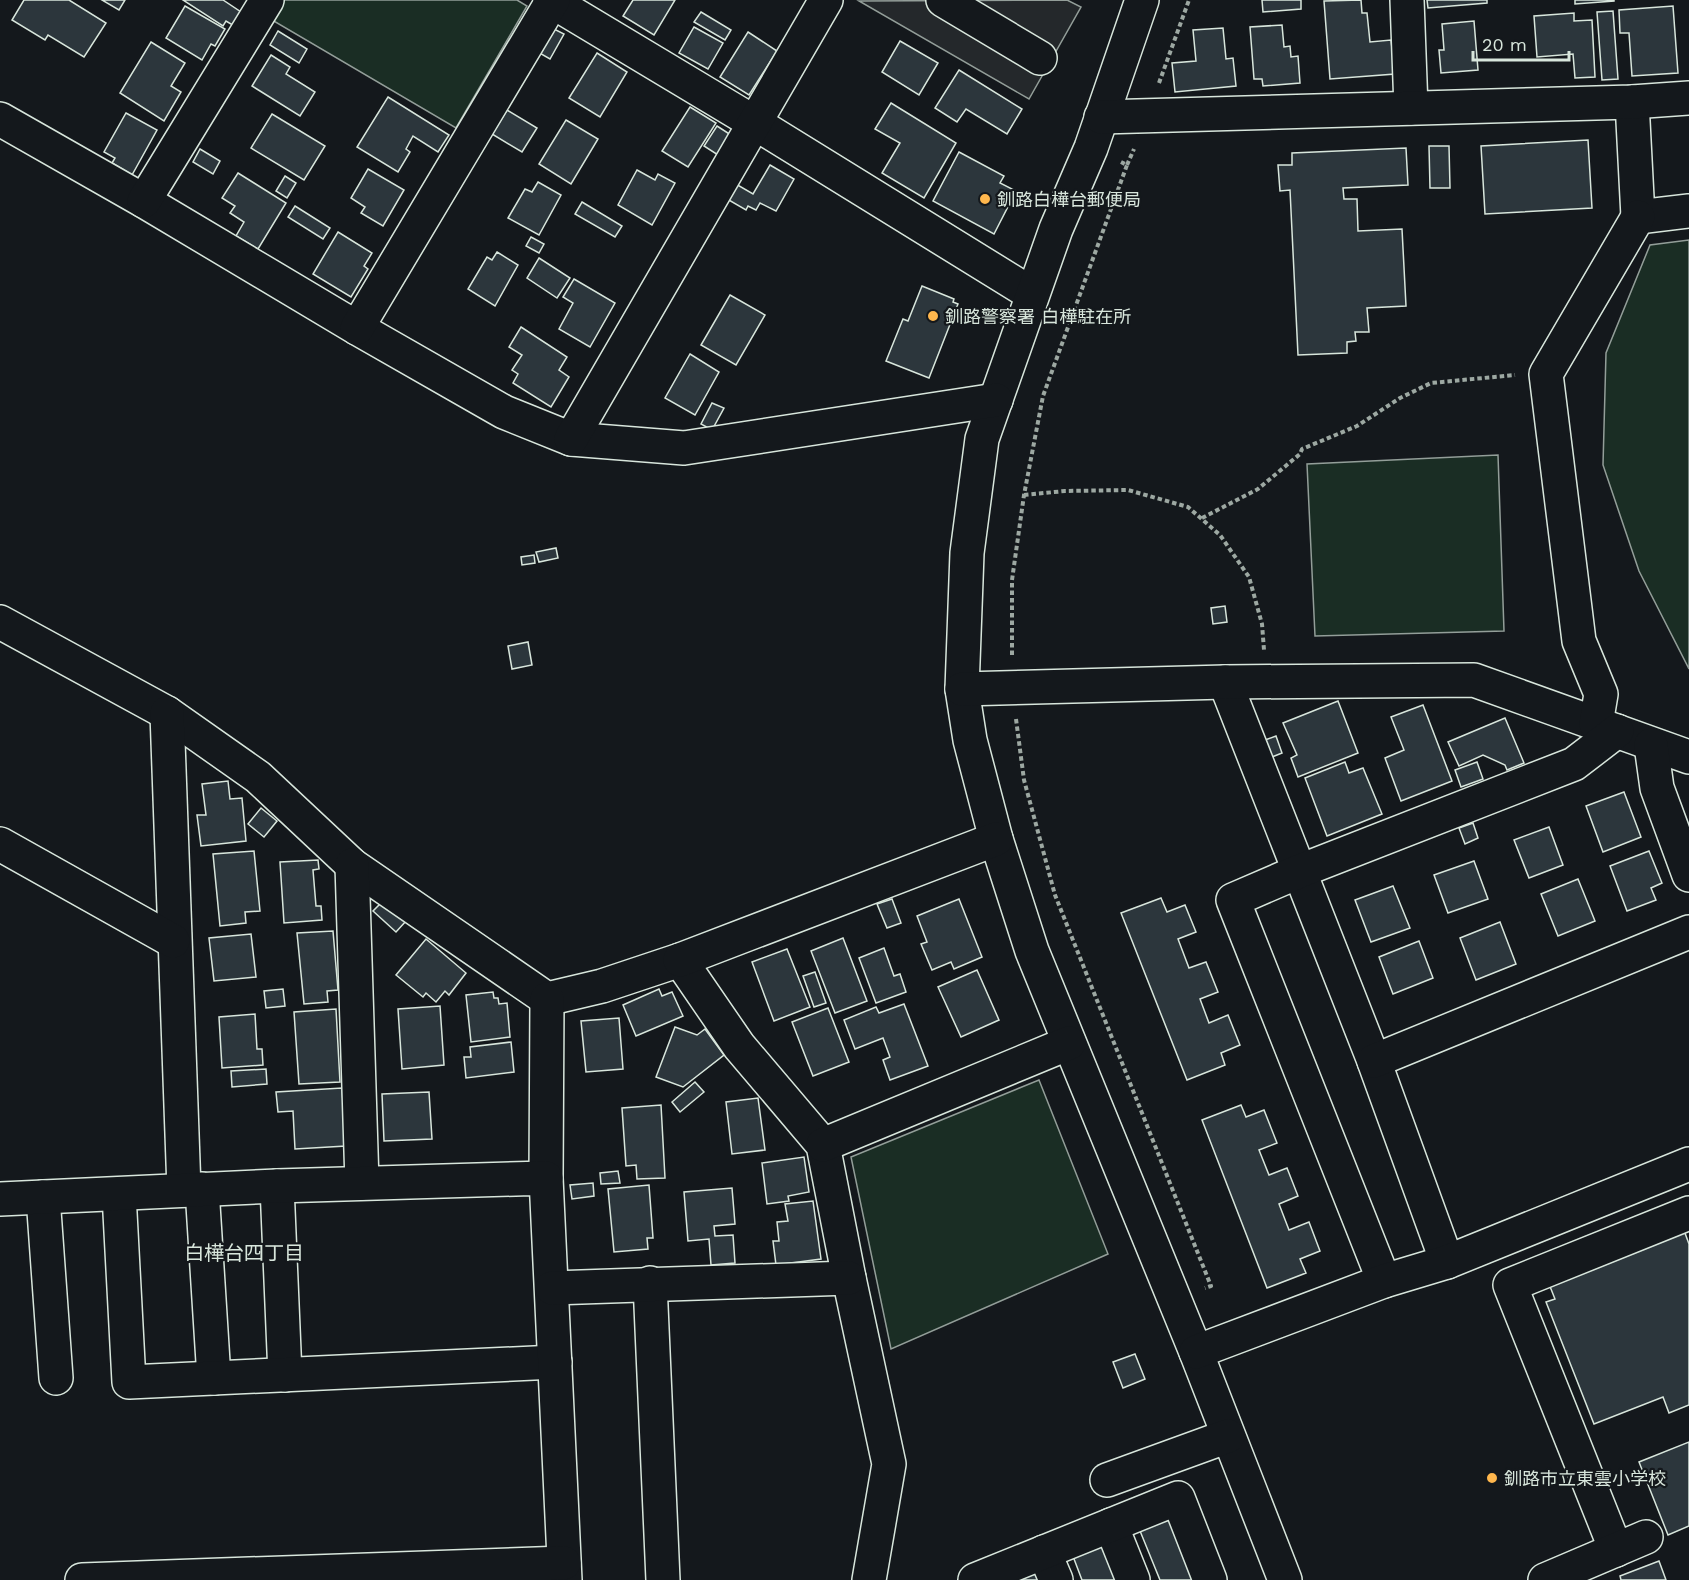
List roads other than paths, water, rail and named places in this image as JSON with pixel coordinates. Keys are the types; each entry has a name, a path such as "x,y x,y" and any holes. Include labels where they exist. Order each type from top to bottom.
{"street":[{"path":"144,201 267,0"},
{"path":"357,328 552,0 1032,294"},
{"path":"571,439 826,0"},
{"path":"1407,0 1411,108"},
{"path":"953,2 1040,58"},
{"path":"1136,2 1091,148 1056,229 982,439 968,553 962,689 969,740 996,839 1032,951 1196,1352 1285,1580"},
{"path":"1101,117 1632,102 1689,98"},
{"path":"1607,728 1601,694 1579,641 1546,374 1638,217 1632,102"},
{"path":"0,119 504,412 571,439 684,448 996,400"},
{"path":"1638,217 1689,211"},
{"path":"0,622 167,713 258,777 352,865 547,999 602,986 680,960 996,839"},
{"path":"962,689 1225,682 1474,680 1689,757"},
{"path":"1225,682 1374,1062 1448,1262"},
{"path":"167,713 173,941 193,1189 214,1378"},
{"path":"1384,1281 1233,900 1300,871 1574,764 1607,728"},
{"path":"1651,745 1657,788 1689,875"},
{"path":"0,844 173,941"},
{"path":"352,865 362,1183"},
{"path":"1374,1062 1689,932"},
{"path":"680,960 739,1046 823,1145 889,1464 869,1580"},
{"path":"82,1580 565,1571 546,1178 547,999"},
{"path":"823,1145 1069,1043"},
{"path":"1196,1352 1384,1281 1448,1262 1689,1164"},
{"path":"0,1199 193,1189 546,1178"},
{"path":"277,1186 285,1375"},
{"path":"119,1194 129,1382 555,1362"},
{"path":"43,1197 56,1378"},
{"path":"1616,1550 1510,1285 1689,1213"},
{"path":"552,1288 849,1278"},
{"path":"650,1283 663,1580"},
{"path":"1107,1480 1228,1436"},
{"path":"976,1580 1050,1566 1111,1525 1178,1498 1210,1580"},
{"path":"1111,1525 1133,1580"},
{"path":"1545,1580 1646,1537"}],"place":[{"name":"釧路白樺台郵便局","path":"985,199"},
{"name":"釧路警察署 白樺駐在所","path":"933,316"},
{"name":"釧路市立東雲小学校","path":"1492,1478"}],"district":[{"name":"白樺台四丁目","path":"244,1253"}]}
